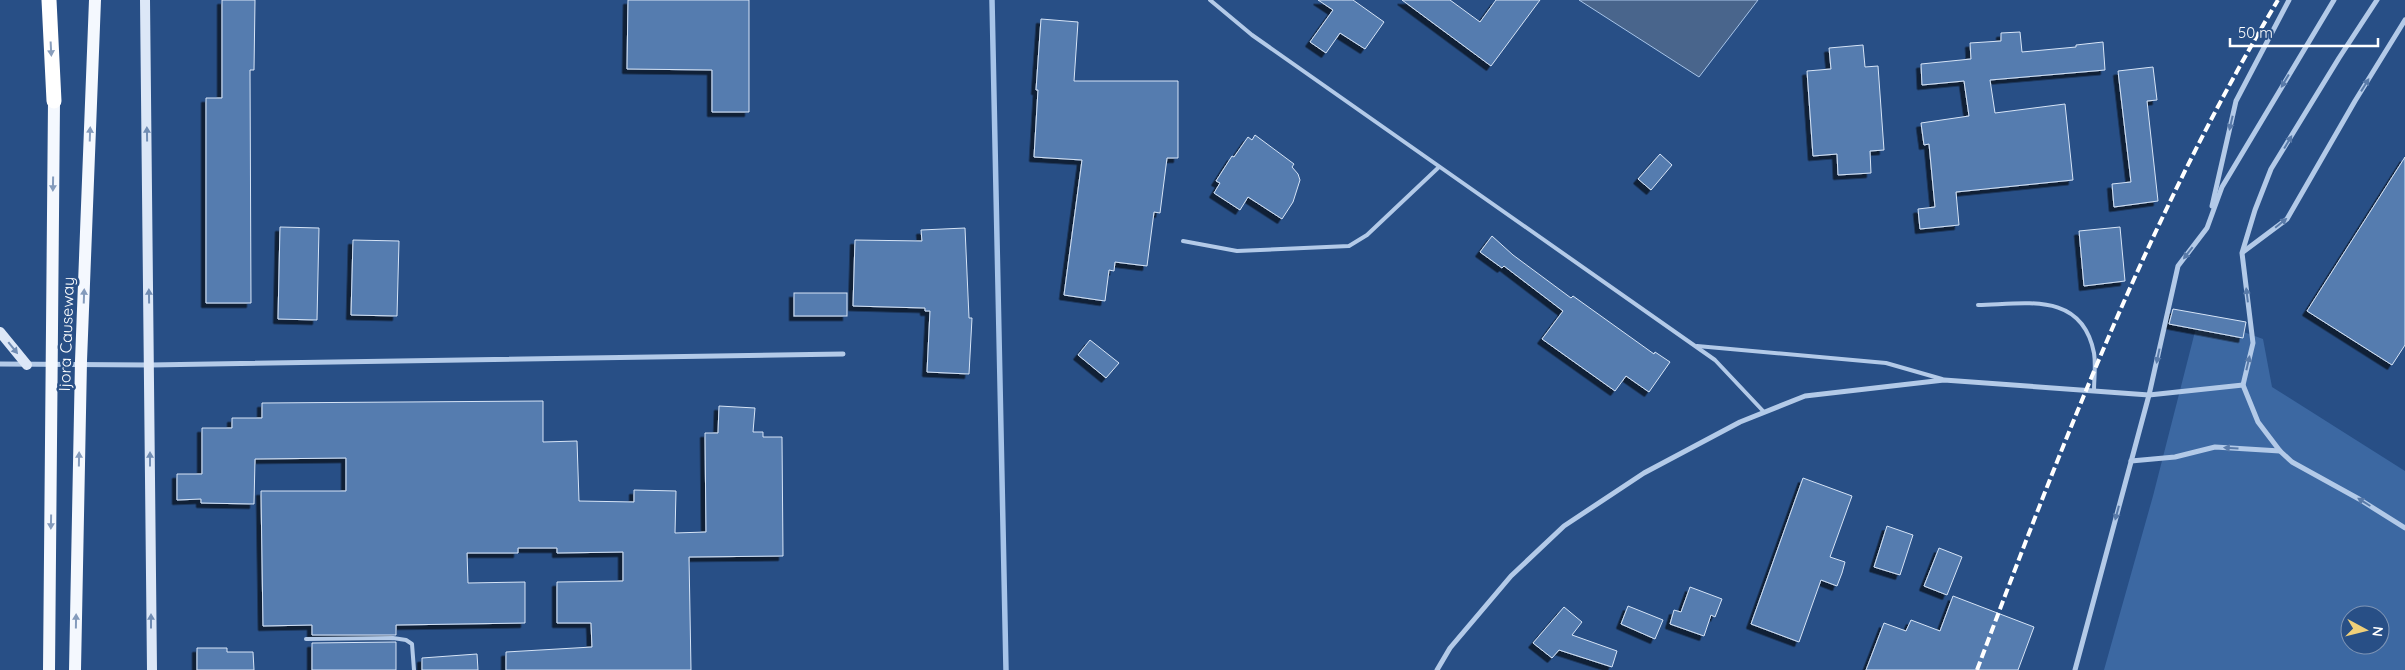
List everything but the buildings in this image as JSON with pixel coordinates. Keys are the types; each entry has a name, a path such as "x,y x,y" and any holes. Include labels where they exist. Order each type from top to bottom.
{"highway":[{"path":"49,0 54,101"}],"main road":[{"name":"Ijora Causeway","path":"75,670 81,361 95,0"},
{"name":"Ijora Causeway","path":"48,670 54,101"}],"street":[{"path":"145,0 152,670"},
{"path":"2207,228 2236,101 2289,0"},
{"path":"2075,670 2149,395 2178,266 2207,228 2222,187 2334,0"},
{"path":"2377,0 2339,58 2272,169 2255,210 2242,253 2253,343 2243,385 2258,422 2280,451 2292,462 2359,499 2405,528"},
{"path":"2242,253 2287,219 2355,101 2405,20"},
{"path":"0,332 27,364"},
{"path":"0,364 150,365 843,354"},
{"path":"1437,670 1450,648 1511,576 1564,526 1644,473 1740,422 1806,396 1944,380 1997,382 2149,395 2243,385"},
{"path":"2131,461 2175,458 2215,447 2280,451"}],"lane":[{"path":"1210,0 1252,35 1715,360 1764,412"},
{"path":"1183,241 1237,250 1349,246 1367,235 1439,166"},
{"path":"1978,305 2052,304 2070,311 2089,332 2094,354 2094,391"},
{"path":"1696,346 1886,363 1944,380"},
{"path":"306,639 393,638 406,640 412,644 414,670"}],"shaded area":[{"path":"1579,0 1758,0 1699,77"},
{"path":"2199,316 2263,339 2272,387 2405,471 2405,670 2104,670 2153,496"}],"waterway":[{"path":"992,0 1006,670"}],"railway":[{"path":"1977,670 2043,498 2112,328 2190,161 2232,80 2278,0"}]}
